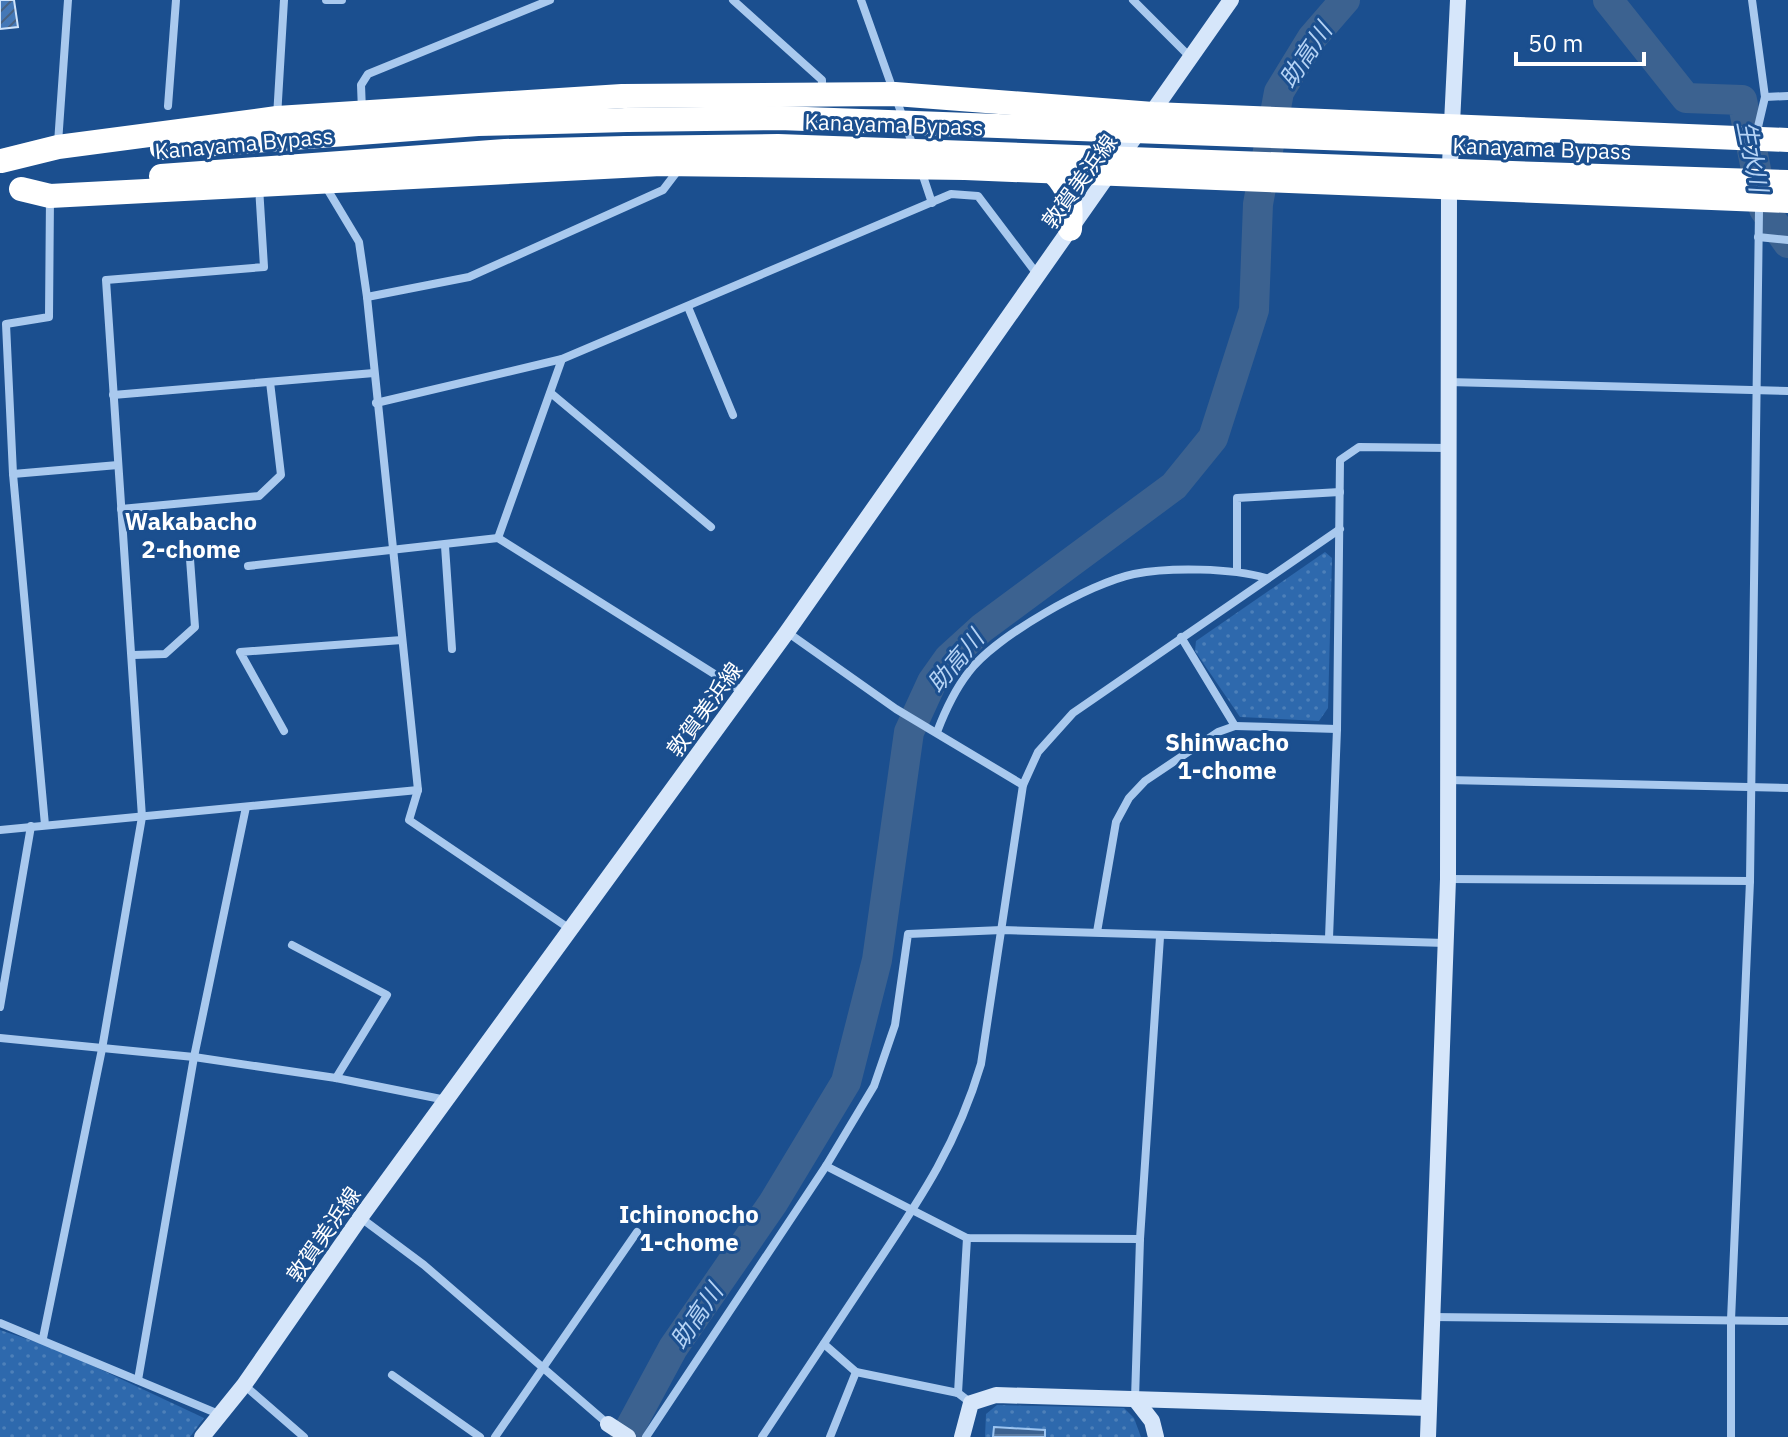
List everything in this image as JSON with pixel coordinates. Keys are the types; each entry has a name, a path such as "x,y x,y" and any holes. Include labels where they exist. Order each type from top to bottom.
{"highway":[{"path":"0,161 58,147 277,118 622,96 895,94 1153,114 1788,140"},
{"name":"Kanayama Bypass","path":"0,161 478,124 779,118 1788,156"},
{"name":"Kanayama Bypass","path":"11,190 282,165 505,151 778,146 1788,182"},
{"path":"11,190 50,196 683,164 920,167 1449,185 1621,196 1788,201"},
{"path":"1053,172 1065,184 1073,203 1070,229"}],"street":[{"path":"58,147 68,0"},
{"path":"168,106 176,0"},
{"path":"277,118 284,0"},
{"path":"326,0 342,0"},
{"path":"362,111 361,85 368,74 550,0"},
{"path":"733,0 822,80 823,95"},
{"path":"861,0 932,203"},
{"path":"1133,0 1189,56"},
{"name":"敦賀美浜線","path":"202,1437 244,1385 360,1218 787,632 1037,274 1111,175 1189,56 1231,0"},
{"path":"1428,1437 1448,879 1449,185 1458,0"},
{"path":"1752,0 1765,97 1757,131"},
{"path":"1765,97 1788,96"},
{"path":"367,297 469,277 663,190 683,164"},
{"path":"324,182 359,242 367,297 418,790 409,820 571,930"},
{"path":"43,1338 102,1049 142,817 106,280 264,267 259,187"},
{"path":"376,403 562,359 951,194 978,196 1037,274"},
{"path":"45,825 13,474 6,324 49,317 50,196"},
{"path":"1731,1437 1731,1320 1750,881 1759,211"},
{"path":"1758,237 1788,240"},
{"path":"688,307 733,415"},
{"path":"498,538 562,359"},
{"path":"113,395 374,373"},
{"path":"121,509 259,496 281,475 270,382"},
{"path":"1448,382 1788,391"},
{"path":"552,394 711,527"},
{"path":"0,431 11,429"},
{"path":"1329,938 1337,729 1340,460 1359,447 1449,448"},
{"path":"13,474 118,465"},
{"path":"1237,570 1237,498 1340,492"},
{"path":"762,1437 950,1150 970,1103 981,1064 1023,785 1044,744 1073,713 1340,529"},
{"path":"248,566 498,538 743,693"},
{"path":"445,546 452,649"},
{"path":"133,655 165,654 195,627 190,559"},
{"path":"937,732 946,709 969,671 989,651 1046,611 1133,574 1237,570 1266,578"},
{"path":"787,632 896,709 1023,785"},
{"path":"1181,637 1235,726"},
{"path":"284,731 240,652 402,640"},
{"path":"1097,932 1116,822 1129,798 1145,781 1206,740 1235,726 1337,729"},
{"path":"1447,780 1788,788"},
{"path":"0,830 418,790"},
{"path":"138,1380 194,1057 246,807"},
{"path":"0,1007 31,826"},
{"path":"1448,879 1750,881"},
{"path":"646,1437 826,1166 874,1086 895,1025 908,934 1002,930 1445,943"},
{"path":"1156,1437 1152,1421 1135,1399 1140,1239 1160,937"},
{"path":"292,945 387,995 336,1078"},
{"path":"0,1038 194,1057 336,1078 446,1100"},
{"path":"826,1166 967,1238 1140,1239"},
{"path":"360,1218 424,1265 608,1424 628,1437"},
{"path":"495,1437 637,1232"},
{"path":"962,1437 967,1238"},
{"path":"1430,1317 1788,1321"},
{"path":"0,1323 43,1338 221,1415"},
{"path":"824,1344 856,1372 964,1398 996,1395 1428,1408"},
{"path":"830,1437 856,1372"},
{"path":"392,1375 480,1437"},
{"path":"244,1385 304,1437"}],"shaded area":[{"path":"1325,552 1332,558 1328,708 1319,721 1240,717 1195,651 1196,641"},
{"path":"0,1330 57,1349 204,1418 190,1437 0,1437"},
{"path":"997,1405 1124,1408 1134,1418 1141,1437 985,1437 986,1414"},
{"path":"994,1427 1045,1430 1045,1437 993,1437"}],"building":[{"path":"0,0 14,0 18,27 0,29"}],"waterway":[{"name":"助高川","path":"625,1437 673,1348 773,1203 846,1082 877,960 909,732 932,682 949,658 982,628 1174,486 1213,438 1254,310 1258,204 1279,92 1312,38 1345,0"},
{"name":"生水川","path":"1608,0 1686,98 1742,100 1764,209 1788,243"}],"tunnel":[{"path":"1757,140 1758,178"}],"district":[{"name":"Wakabacho 2-chome","path":"191,535"},
{"name":"Shinwacho 1-chome","path":"1227,756"},
{"name":"Ichinonocho 1-chome","path":"689,1228"}]}
